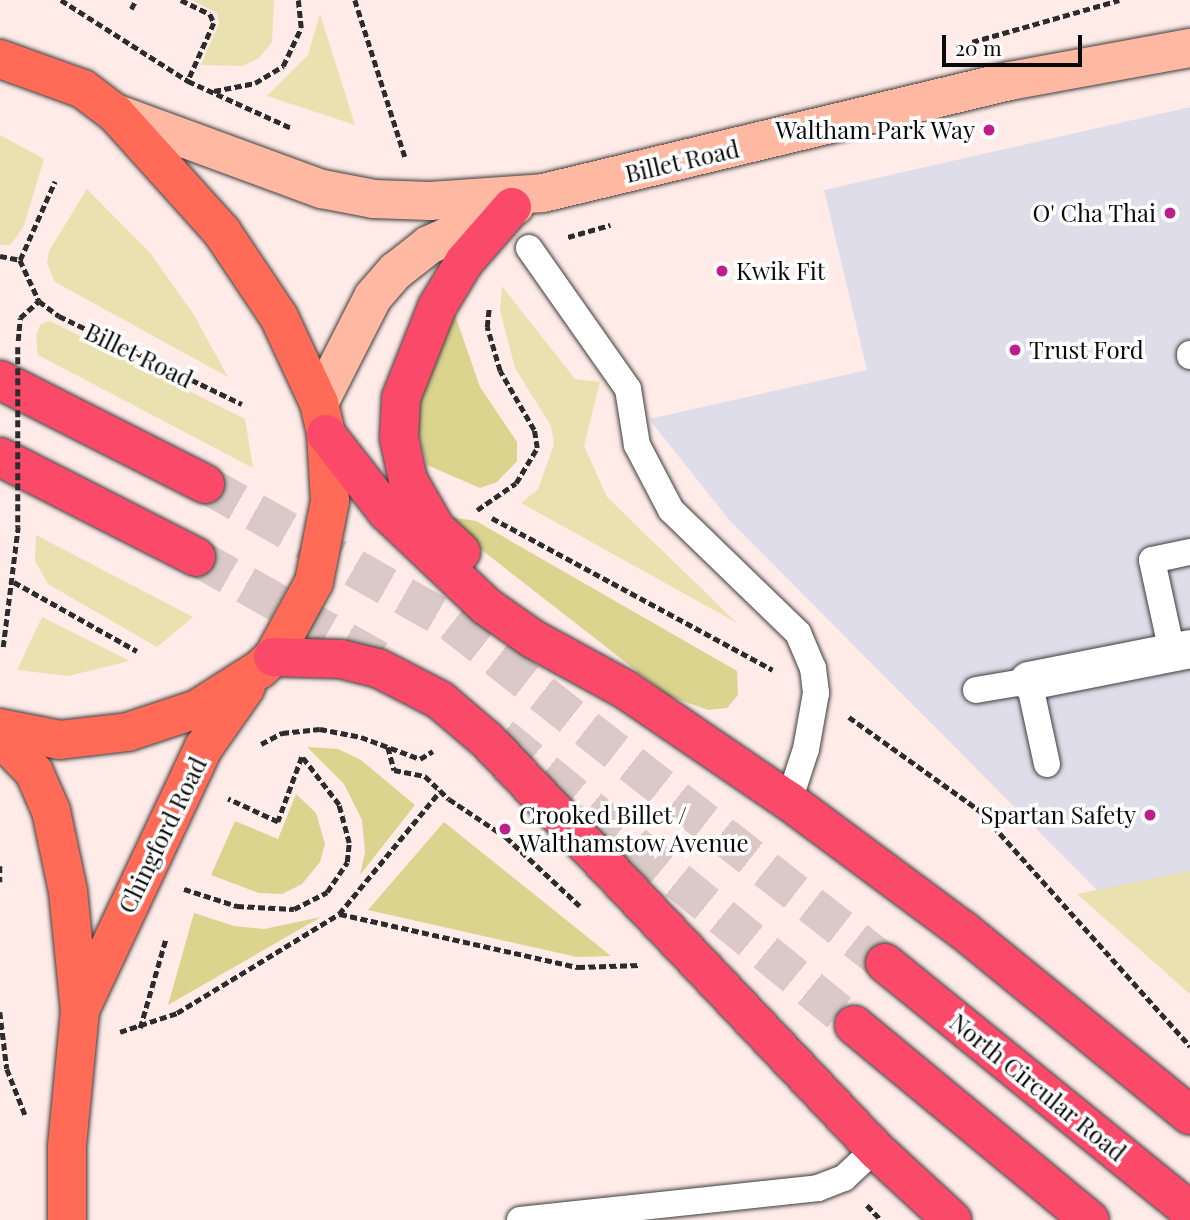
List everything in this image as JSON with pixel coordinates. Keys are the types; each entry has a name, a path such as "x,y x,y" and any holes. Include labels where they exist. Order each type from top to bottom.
{"highway":[{"path":"528,200 464,262 437,307 401,398 399,438 408,480 436,529 626,690"},
{"path":"0,380 205,484"},
{"path":"322,419 387,512 486,606 533,639 626,690 789,801 963,930 1190,1115"},
{"path":"0,457 196,557"},
{"path":"266,663 341,659 378,668 440,700 488,741 875,1149 952,1220"},
{"name":"North Circular Road","path":"885,963 1190,1211"},
{"path":"855,1025 1090,1220"}],"main road":[{"name":"Billet Road","path":"322,419 373,297 396,271 429,246 528,200 1010,81 1190,48"},
{"path":"5,53 83,89 115,113 222,232 279,317 322,419"},
{"name":"Billet Road","path":"115,113 322,189 430,201 528,200"},
{"name":"Chingford Road","path":"80,1011 204,747 266,663 317,570 330,502 322,419"},
{"path":"0,728 60,740 128,732 197,709 266,663"},
{"name":"Chingford Road","path":"0,737 34,772 51,811 68,891 80,1011 67,1146 67,1220"}],"street":[{"path":"1029,681 1181,651"}],"lane":[{"path":"529,248 628,388 637,445 671,510 798,633 813,668 816,694 806,749 789,801"},
{"path":"1181,651 1152,560 1190,552"},
{"path":"976,690 1029,681 1047,764"},
{"path":"520,1220 818,1188 844,1178 875,1149"}],"path":[{"path":"131,9 136,0"},
{"path":"181,0 211,14 214,23 188,81"},
{"path":"212,92 254,83 283,66 302,28 298,0"},
{"path":"355,0 407,165 396,162"},
{"path":"64,1 188,81 297,131"},
{"path":"3,646 14,582 18,527 20,318 38,301 20,260 55,181"},
{"path":"0,256 20,260"},
{"name":"Billet Road","path":"38,301 60,316 242,404"},
{"path":"489,305 487,327 500,371 534,430 537,448 516,482 477,510 570,556 816,694 979,810 1190,1046"},
{"path":"14,582 137,651"},
{"path":"255,750 282,733 320,729 388,747 394,770 425,776 440,791 506,837 583,909"},
{"path":"180,888 237,906 273,910 293,909 327,892 346,862 346,824 339,805 302,757 278,822 240,805"},
{"path":"169,926 140,1028 177,1013 339,914 440,791"},
{"path":"0,866 0,882"},
{"path":"176,901 184,876"},
{"path":"339,914 578,967 643,965"},
{"path":"0,1012 7,1069 23,1114 67,1146"}],"shaded area":[{"path":"192,0 274,0 272,42 259,58 243,66 201,65 219,23 217,13"},
{"path":"320,14 355,125 267,96 308,55"},
{"path":"1190,107 1190,881 1105,898 730,521 649,419 867,370 824,190"},
{"path":"0,135 44,159 23,228 10,245 0,245"},
{"path":"87,189 151,254 194,315 228,377 55,282 47,263 49,251"},
{"path":"502,286 575,379 600,382 584,446 607,497 737,623 521,503 538,489 554,445 551,426 515,368 500,310"},
{"path":"455,315 480,387 517,442 517,461 497,482 480,488 427,465 418,430 422,382 440,335"},
{"path":"50,321 245,419 253,468 38,355 36,335 41,324"},
{"path":"450,517 476,521 737,671 738,695 727,708 708,710 669,696 478,547"},
{"path":"36,535 193,617 157,647 48,584 35,561"},
{"path":"42,617 130,661 68,676 17,670"},
{"path":"307,747 338,749 361,760 415,805 360,875 365,852 362,820 344,784"},
{"path":"296,794 316,813 325,844 320,862 302,884 282,894 259,893 211,875 235,821 278,839"},
{"path":"444,822 611,956 577,957 368,910"},
{"path":"1190,871 1190,994 1077,894"},
{"path":"194,913 234,926 264,929 321,917 168,1005"}],"tunnel":[{"path":"205,484 452,623 885,963"},
{"path":"196,557 388,665"},
{"path":"501,736 854,1025"}],"place":[{"name":"Waltham Park Way","path":"989,130"},
{"name":"O' Cha Thai","path":"1170,213"},
{"name":"Kwik Fit","path":"722,271"},
{"name":"Trust Ford","path":"1015,350"},
{"name":"Spartan Safety","path":"1150,815"},
{"name":"Crooked Billet / Walthamstow Avenue","path":"505,829"}]}
